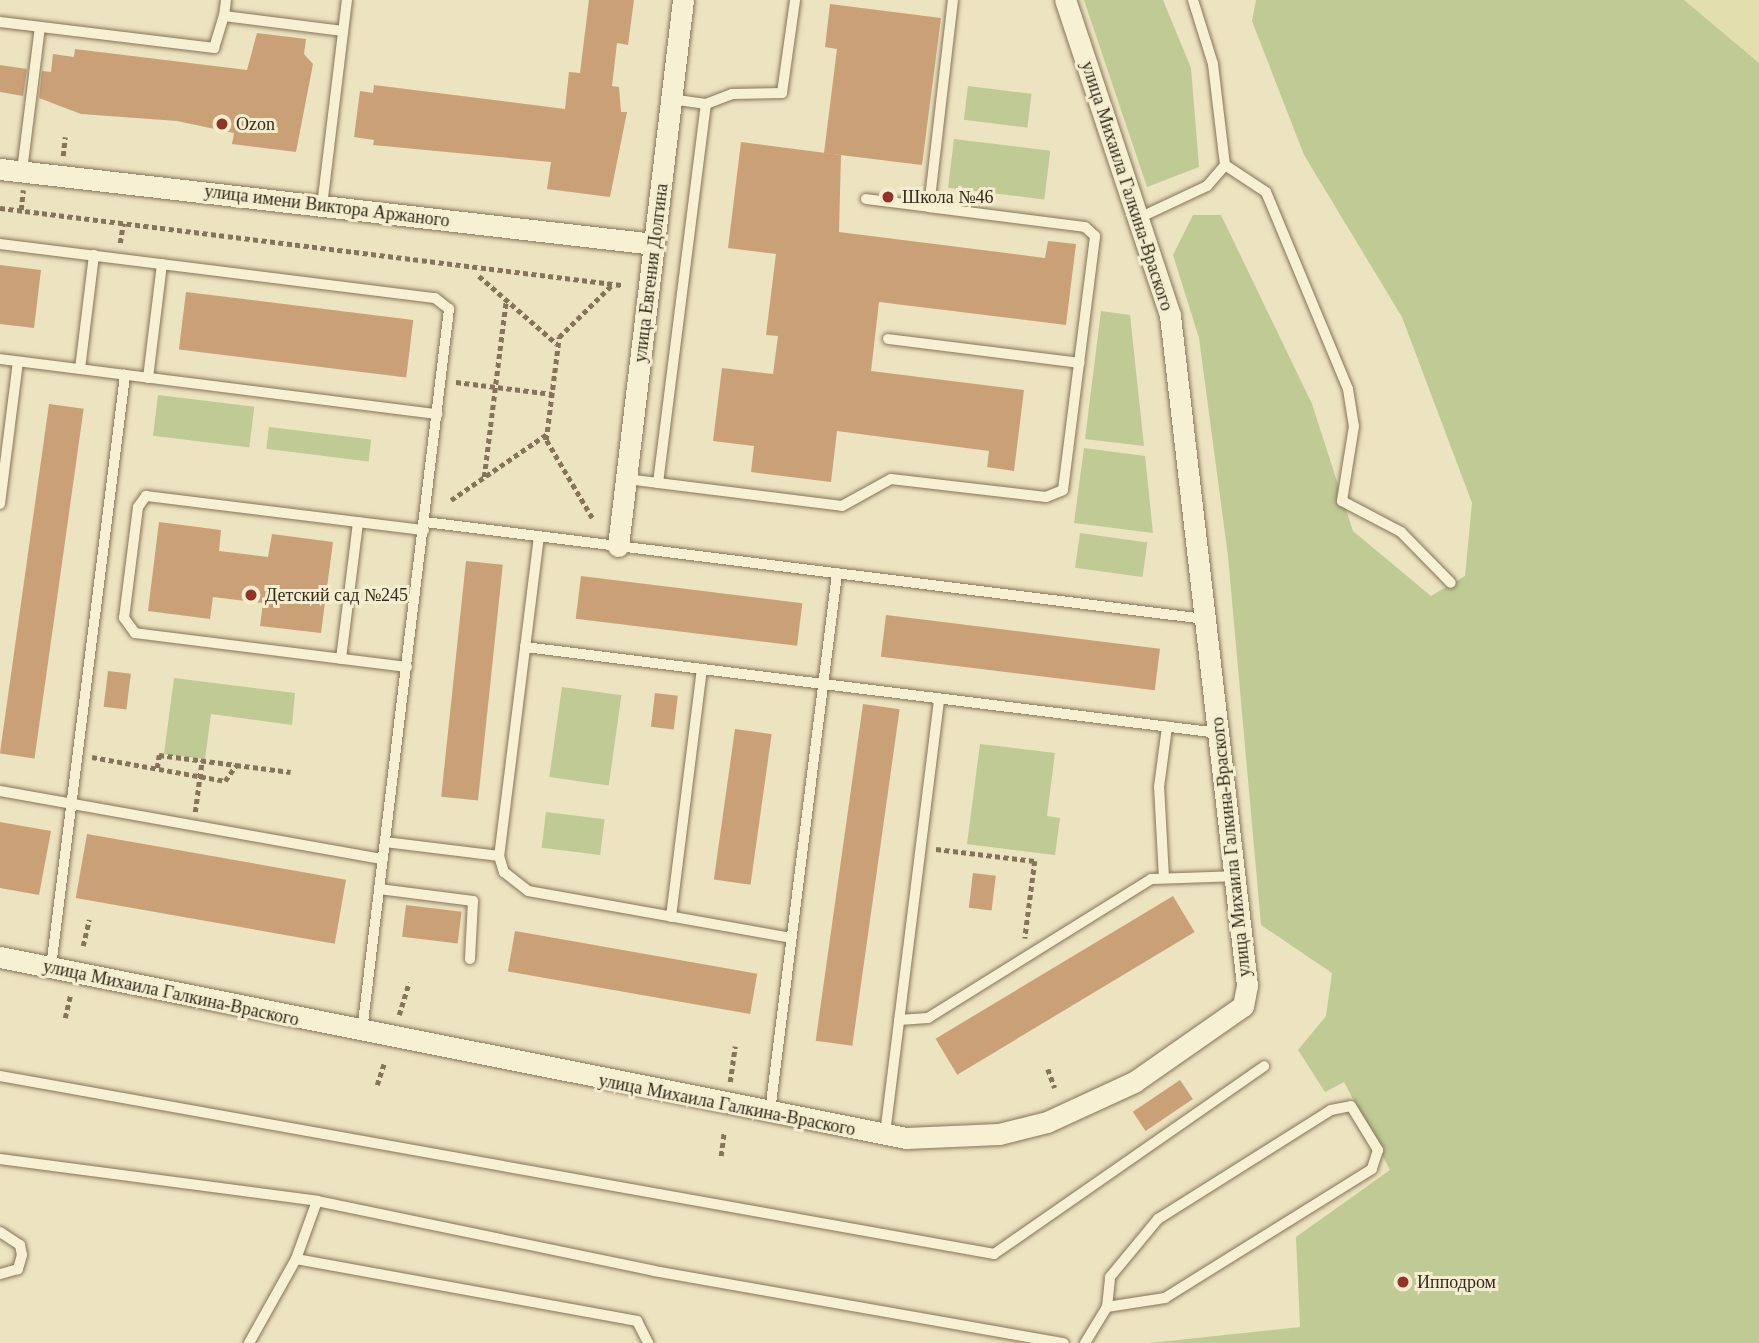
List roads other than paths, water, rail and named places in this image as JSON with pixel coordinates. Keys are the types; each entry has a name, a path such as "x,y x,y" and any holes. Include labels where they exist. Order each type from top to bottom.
{"street":[{"name":"улица Евгения Долгина","path":"618,546 683,0"},
{"name":"улица Михаила Галкина-Враского","path":"0,957 361,1034 769,1115 885,1135 956,1138 1047,1122 1134,1082 1235,1013 1247,985 1170,315 1141,217 1065,0"},
{"name":"улица имени Виктора Аржаного","path":"0,169 23,178 322,206 654,244"}],"lane":[{"path":"0,22 214,48 226,0"},
{"path":"322,206 347,0"},
{"path":"671,99 706,104 732,94 782,93 795,0"},
{"path":"929,207 953,0"},
{"path":"1141,217 1207,186 1225,165 1213,64 1193,0"},
{"path":"224,16 344,31"},
{"path":"23,178 40,27"},
{"path":"658,483 706,104"},
{"path":"1225,165 1266,192 1348,389 1354,426 1342,501 1401,532 1451,583"},
{"path":"626,479 842,506 891,479 1056,496 1066,479 1096,244 1091,229 866,199"},
{"path":"0,244 444,301 450,320 361,1034"},
{"path":"80,369 94,255"},
{"path":"148,378 162,264"},
{"path":"888,339 1080,363"},
{"path":"0,359 438,414"},
{"path":"0,504 18,362"},
{"path":"51,967 125,375"},
{"path":"407,667 128,632 124,618 138,507 154,496 358,522 539,536 1205,619"},
{"path":"341,659 358,522"},
{"path":"539,536 499,856 518,888 791,938"},
{"path":"769,1115 837,573"},
{"path":"525,647 1219,733"},
{"path":"671,917 702,669"},
{"path":"885,1135 939,699"},
{"path":"1164,878 1159,787 1167,727"},
{"path":"0,791 383,859"},
{"path":"385,842 499,856"},
{"path":"899,1020 928,1018 1152,879 1235,876"},
{"path":"379,889 473,901 470,959"},
{"path":"0,1076 994,1254 1264,1066"},
{"path":"1085,1343 1107,1307 1110,1277 1158,1219 1331,1110 1352,1106 1378,1150 1372,1169 1166,1298 1107,1307"},
{"path":"0,1159 317,1201 654,1270 1064,1343"},
{"path":"249,1343 296,1259 317,1201"},
{"path":"0,1231 20,1245 22,1255 18,1269 0,1274"},
{"path":"296,1259 637,1321 648,1343"}],"place":[{"name":"Ozon","path":"222,124"},
{"name":"Школа №46","path":"888,197"},
{"name":"Детский сад №245","path":"251,595"},
{"name":"Ипподром","path":"1403,1282"}]}
